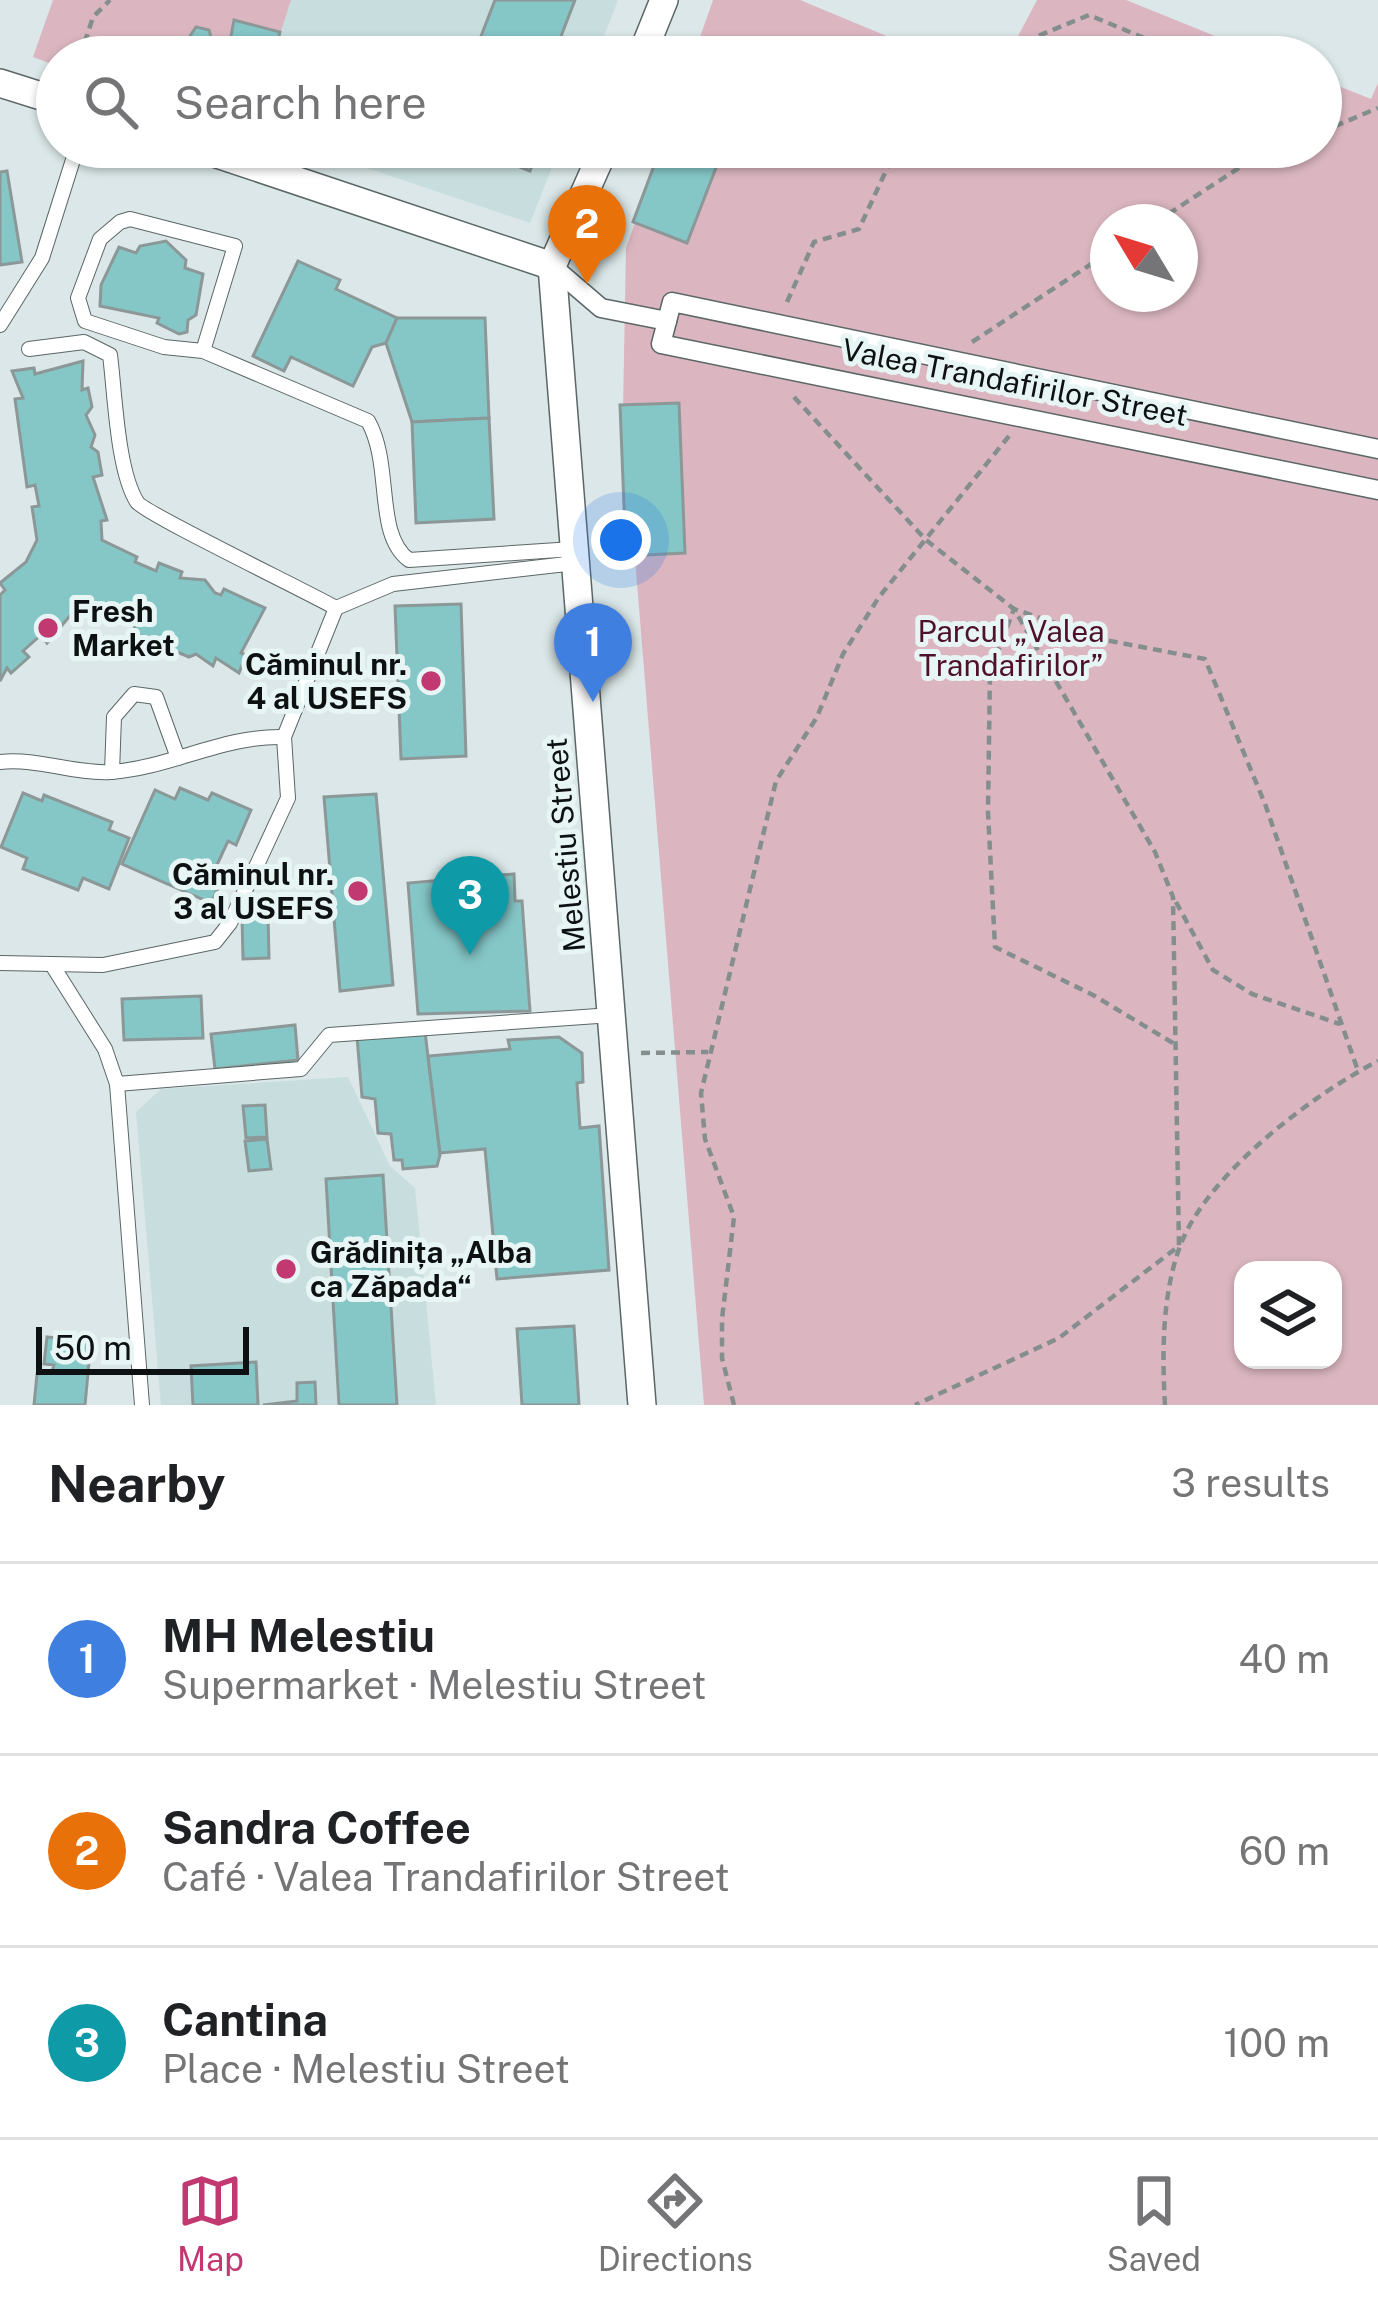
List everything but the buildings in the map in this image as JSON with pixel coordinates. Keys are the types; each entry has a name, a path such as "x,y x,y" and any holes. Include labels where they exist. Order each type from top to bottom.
{"street":[{"path":"649,36 664,0"},
{"path":"0,82 36,94"},
{"name":"Valea Trandafirilor Street","path":"259,168 552,266 601,308 667,321"},
{"name":"Melestiu Street","path":"596,168 552,266 642,1405"},
{"name":"Valea Trandafirilor Street","path":"1378,448 672,302 662,344 1378,490"}],"lane":[{"path":"0,325 41,257 70,168"},
{"path":"202,351 235,246 130,219 110,228 78,298 85,321 164,347 202,351 368,422 384,458 390,538 409,560 574,556"},
{"path":"29,349 84,343 110,355 128,473 147,513 259,563 336,608"},
{"path":"0,962 54,968 103,964 215,942 230,923 288,798 284,737 336,608 393,584 574,556"},
{"path":"112,772 114,717 134,694 156,697 178,758"},
{"path":"0,762 48,761 112,772 239,741 284,737"},
{"path":"54,968 105,1049 117,1084 142,1405"},
{"path":"117,1084 301,1069 329,1035 612,1016"}],"path":[{"path":"86,36 92,17 110,0"},
{"path":"1038,36 1089,15 1140,36"},
{"path":"1342,123 1378,108"},
{"path":"782,326 790,288 814,242 860,229 888,168"},
{"path":"1184,204 1239,168"},
{"path":"942,361 1090,265"},
{"path":"760,364 926,540 1014,609 1105,640 1205,659 1265,804 1358,1071"},
{"path":"734,1405 722,1339 734,1217 705,1138 701,1093 776,782 818,717 843,654 879,597 1024,418"},
{"path":"1014,609 1155,853 1213,970 1252,994 1342,1026"},
{"path":"1014,609 990,671 995,947 1094,995 1173,1043"},
{"path":"1165,1405 1166,1306 1179,1246 1173,897"},
{"path":"616,1054 708,1052"},
{"path":"915,1405 1059,1338 1179,1246 1207,1201 1307,1104 1378,1061"}],"shaded area":[{"path":"291,0 618,0 604,36 280,36"},
{"path":"367,168 552,168 530,223"},
{"name":"Grădinița „Alba ca Zăpada“","path":"348,1077 390,1166 415,1188 436,1405 161,1405 136,1112 161,1089"}],"green space":[{"path":"53,0 291,0 280,36 40,36"},
{"path":"713,0 800,0 887,36 700,36"},
{"path":"1037,0 1126,0 1215,36 1018,36"},
{"name":"Parcul „Valea Trandafirilor”","path":"1378,83 1378,1405 704,1405 623,411 626,248 655,168 1342,168 1342,87 1371,99"}],"place":[{"name":"Sandra Coffee","path":"587,284"},
{"name":"Fresh Market","path":"48,628"},
{"name":"Căminul nr. 4 al USEFS","path":"431,681"},
{"name":"MH Melestiu","path":"593,702"},
{"name":"Căminul nr. 3 al USEFS","path":"358,891"},
{"name":"Cantina","path":"470,955"},
{"name":"Grădinița „Alba ca Zăpada“","path":"286,1269"}]}
